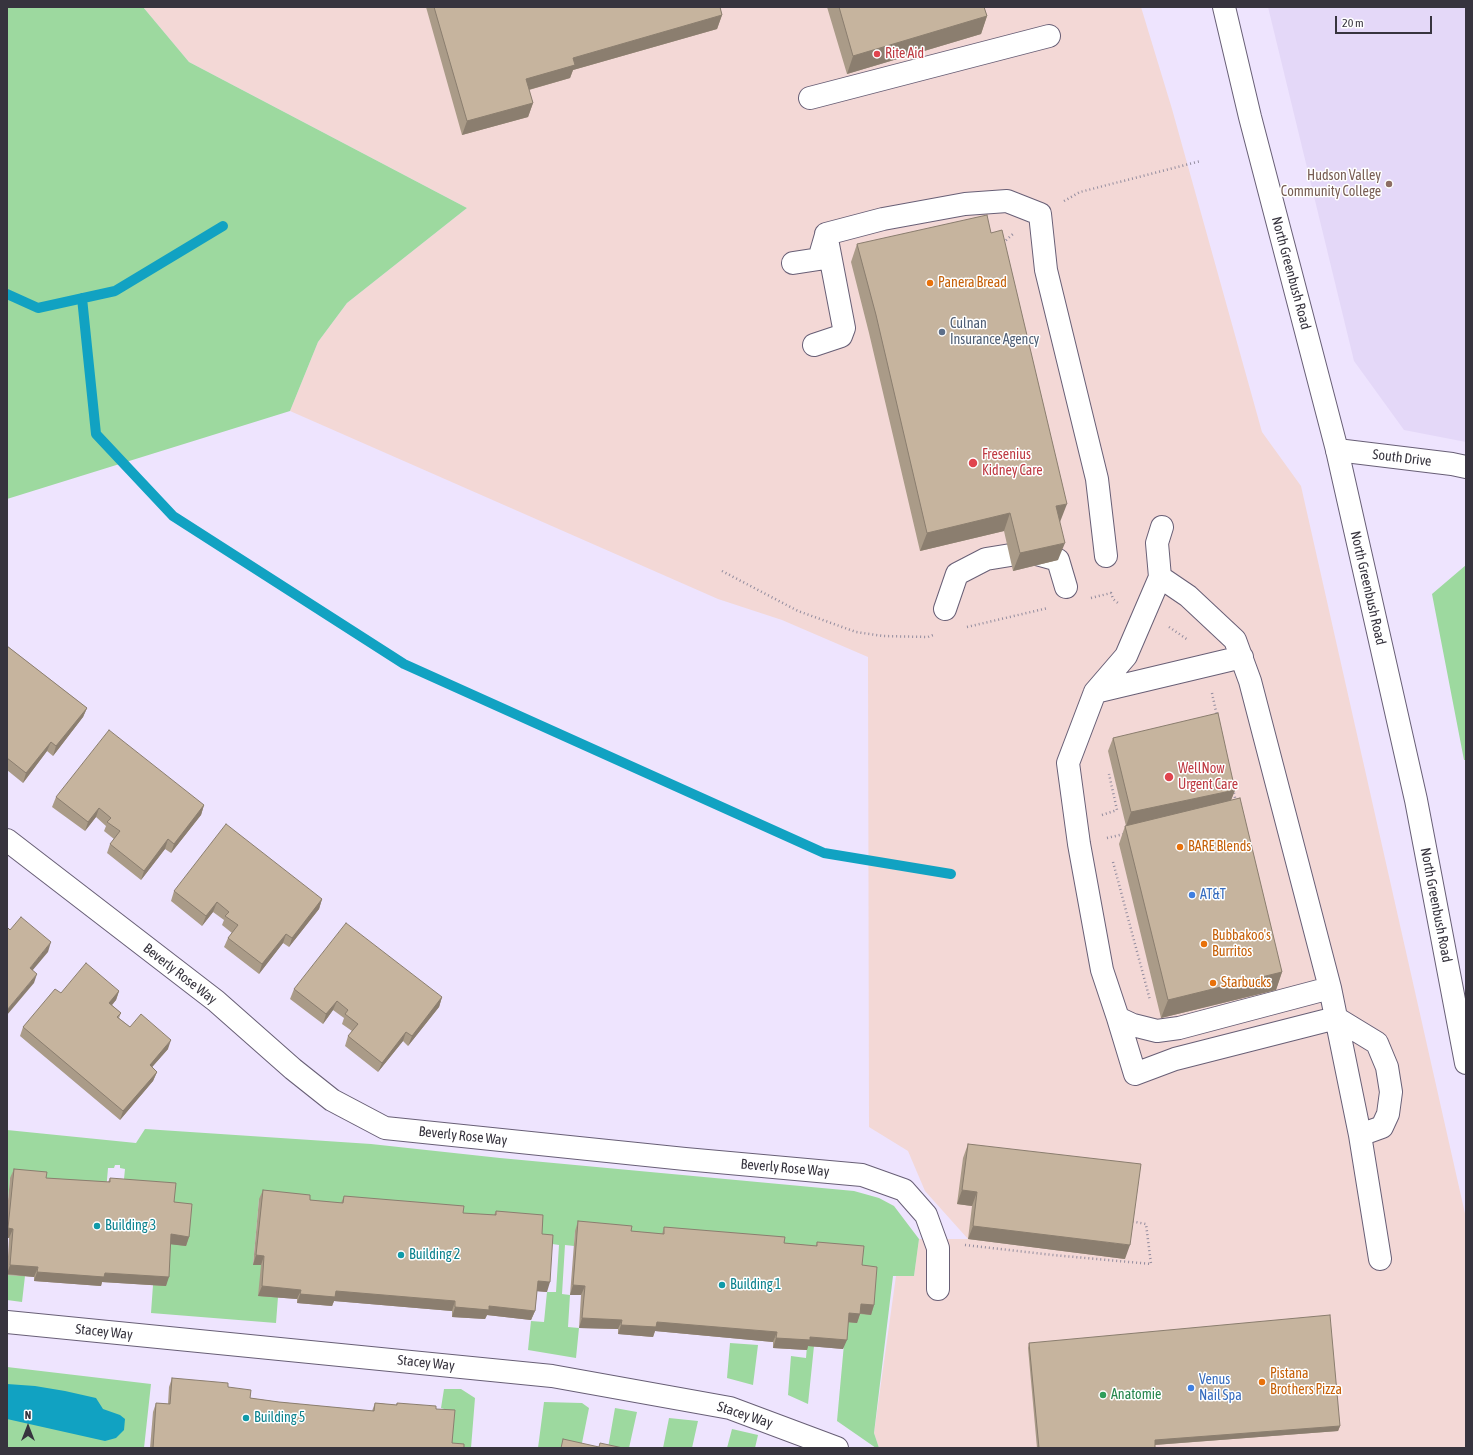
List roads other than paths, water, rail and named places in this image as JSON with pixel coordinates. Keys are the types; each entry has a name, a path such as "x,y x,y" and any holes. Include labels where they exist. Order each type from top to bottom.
{"street":[{"name":"North Greenbush Road","path":"1224,7 1250,117 1337,450 1416,800 1466,1063"},
{"path":"810,98 1049,36"},
{"path":"826,234 883,218 966,204 1007,201 1040,214 1046,270 1097,479 1106,556"},
{"path":"794,263 819,259 826,234"},
{"path":"814,345 841,336 844,328 826,234"},
{"name":"South Drive","path":"1337,450 1466,467"},
{"path":"1162,527 1157,543 1160,577 1126,656 1095,692 1068,763 1079,844 1102,970 1136,1074 1175,1059 1336,1018 1376,1043 1387,1067 1391,1092 1388,1114 1382,1127 1360,1135"},
{"path":"945,609 957,574 986,559 1028,552 1058,560 1066,587"},
{"path":"1160,577 1188,596 1235,640 1250,681 1330,988 1360,1135 1380,1259"},
{"path":"1095,692 1242,657"},
{"name":"Beverly Rose Way","path":"7,840 216,1001 293,1070 332,1100 385,1128 685,1159 862,1175 904,1190 926,1215 938,1248 938,1289"},
{"path":"1118,1018 1133,1025 1157,1030 1179,1028 1330,988"},
{"name":"Stacey Way","path":"7,1322 552,1376 730,1408 837,1448"}],"water":[{"path":"7,1384 35,1386 96,1398 103,1409 120,1415 125,1419 124,1430 116,1438 105,1441 7,1419"}],"waterway":[{"path":"7,294 38,308 115,291 223,226"},
{"path":"82,298 96,434 173,516 404,664 824,853 951,874"}],"place":[{"name":"Rite Aid","path":"877,54"},
{"name":"Hudson Valley Community College","path":"1389,184"},
{"name":"Panera Bread","path":"930,283"},
{"name":"Culnan Insurance Agency","path":"942,332"},
{"name":"Fresenius Kidney Care","path":"973,463"},
{"name":"WellNow Urgent Care","path":"1169,777"},
{"name":"BARE Blends","path":"1180,847"},
{"name":"AT&T","path":"1192,895"},
{"name":"Bubbakoo's Burritos","path":"1204,944"},
{"name":"Starbucks","path":"1213,983"},
{"name":"Building 3","path":"97,1226"},
{"name":"Building 2","path":"401,1255"},
{"name":"Building 1","path":"722,1285"},
{"name":"Pistana Brothers Pizza","path":"1262,1382"},
{"name":"Venus Nail Spa","path":"1191,1388"},
{"name":"Anatomie","path":"1103,1395"},
{"name":"Building 5","path":"246,1418"}]}
